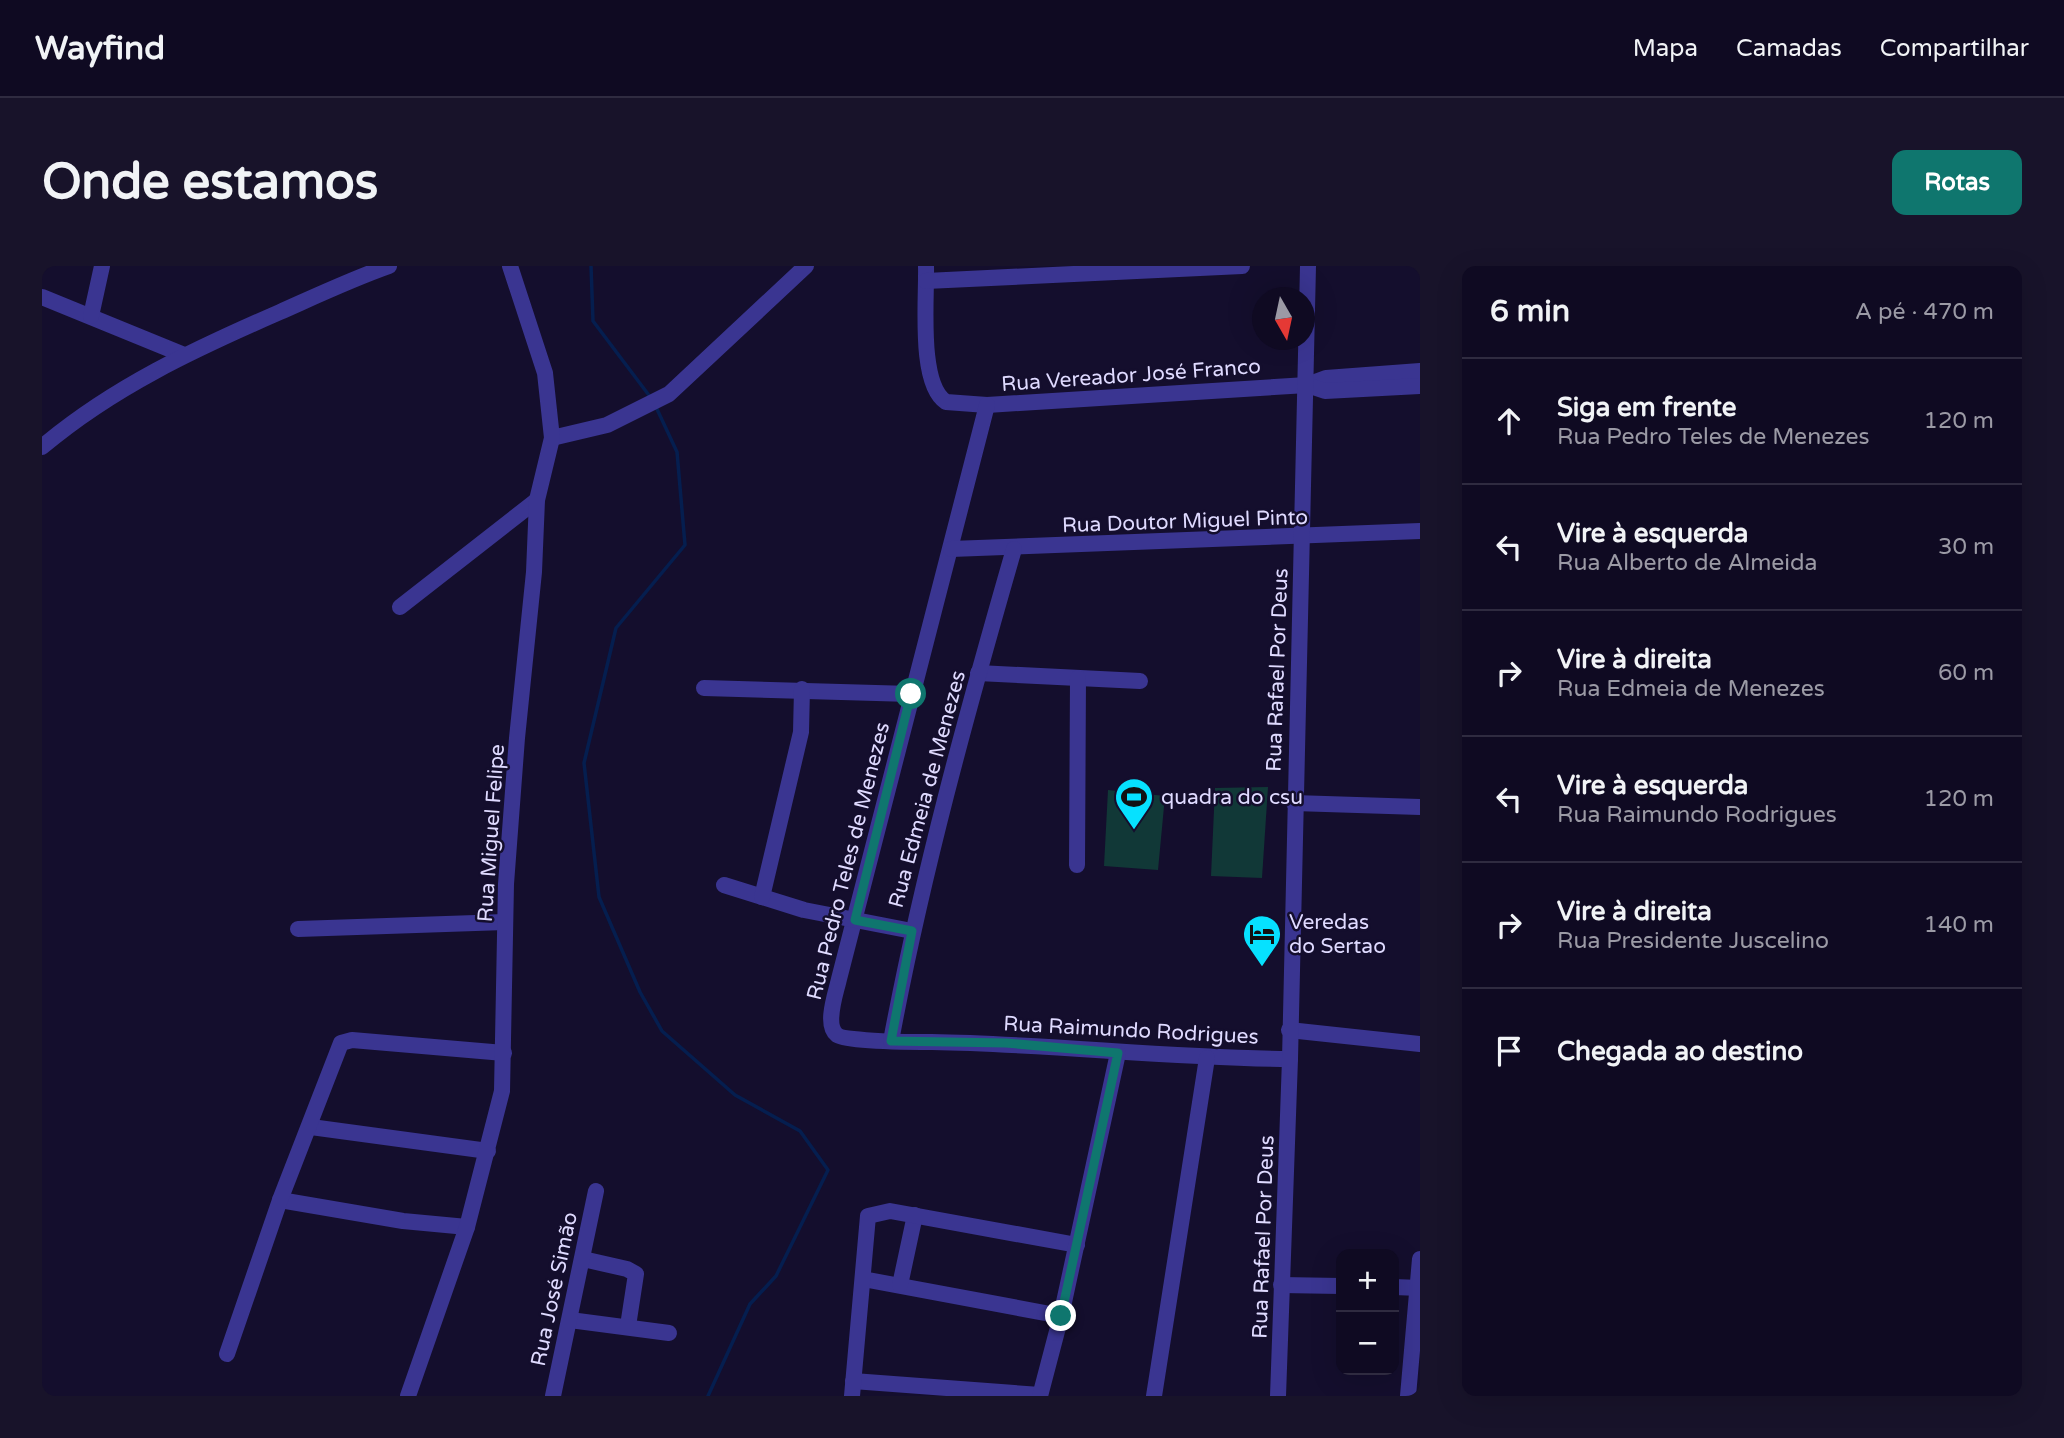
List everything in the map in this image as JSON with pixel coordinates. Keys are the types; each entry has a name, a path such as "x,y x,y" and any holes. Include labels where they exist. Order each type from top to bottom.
{"street":[{"path":"91,316 102,266"},
{"path":"42,447 120,390 184,355 349,273 389,266"},
{"name":"Rua Miguel Felipe","path":"408,1396 467,1227 502,1091 505,922 537,500 552,438 545,373 510,266"},
{"path":"552,438 607,425 669,394 806,266"},
{"path":"926,274 1242,266"},
{"name":"Rua Rafael Por Deus","path":"1278,1396 1290,1059 1294,803 1307,385 1307,274 1301,266"},
{"name":"Rua Vereador José Franco","path":"926,274 928,348 934,391 946,402 987,405 1307,385 1326,378 1420,371"},
{"path":"42,297 184,355"},
{"name":"Rua Vereador José Franco","path":"1307,385 1325,391 1420,386"},
{"name":"Rua Pedro Teles de Menezes","path":"843,1038 834,1031 831,1020 838,979 929,618 951,549 987,405"},
{"path":"400,607 537,500"},
{"name":"Rua Doutor Miguel Pinto","path":"951,549 1302,538 1420,531"},
{"name":"Rua Edmeia de Menezes","path":"891,1041 912,931 978,673 1014,549"},
{"path":"978,673 1140,681"},
{"path":"1077,865 1078,678"},
{"path":"704,688 911,694"},
{"path":"762,897 801,732 802,689"},
{"path":"1294,803 1420,807"},
{"path":"724,885 855,920 912,931"},
{"path":"298,929 505,922"},
{"path":"1289,1030 1420,1044"},
{"name":"Rua Raimundo Rodrigues","path":"843,1038 1006,1043 1207,1058 1290,1059"},
{"path":"227,1354 339,1047 345,1041 504,1053"},
{"path":"1076,1245 915,1215 878,1212 868,1216 852,1389 1040,1395 1061,1316 1118,1053"},
{"path":"1154,1396 1207,1058"},
{"path":"311,1126 488,1151"},
{"name":"Rua José Simão","path":"553,1396 596,1191"},
{"path":"281,1200 390,1219 467,1227"},
{"path":"900,1285 915,1215"},
{"path":"583,1259 627,1269 636,1274 628,1326"},
{"path":"1408,1396 1420,1259"},
{"path":"863,1279 1061,1316"},
{"path":"1281,1285 1336,1286"},
{"path":"1399,1287 1418,1288"},
{"path":"570,1320 628,1326 669,1334"}],"green space":[{"path":"1268,787 1262,878 1211,876 1215,788"},
{"name":"quadra do csu","path":"1108,790 1165,796 1158,870 1104,866"}],"waterway":[{"path":"591,266 593,321 651,398"},
{"path":"656,407 677,452 685,545 616,628 584,763 599,897 640,992 662,1031 735,1095 800,1131 828,1170 776,1276 750,1304 708,1396"}],"place":[{"name":"quadra do csu","path":"1134,831"},
{"name":"Veredas do Sertao","path":"1262,968"}],"route":[{"path":"911,694 855,920 912,931 891,1041 1006,1043 1118,1053 1061,1316"}]}
